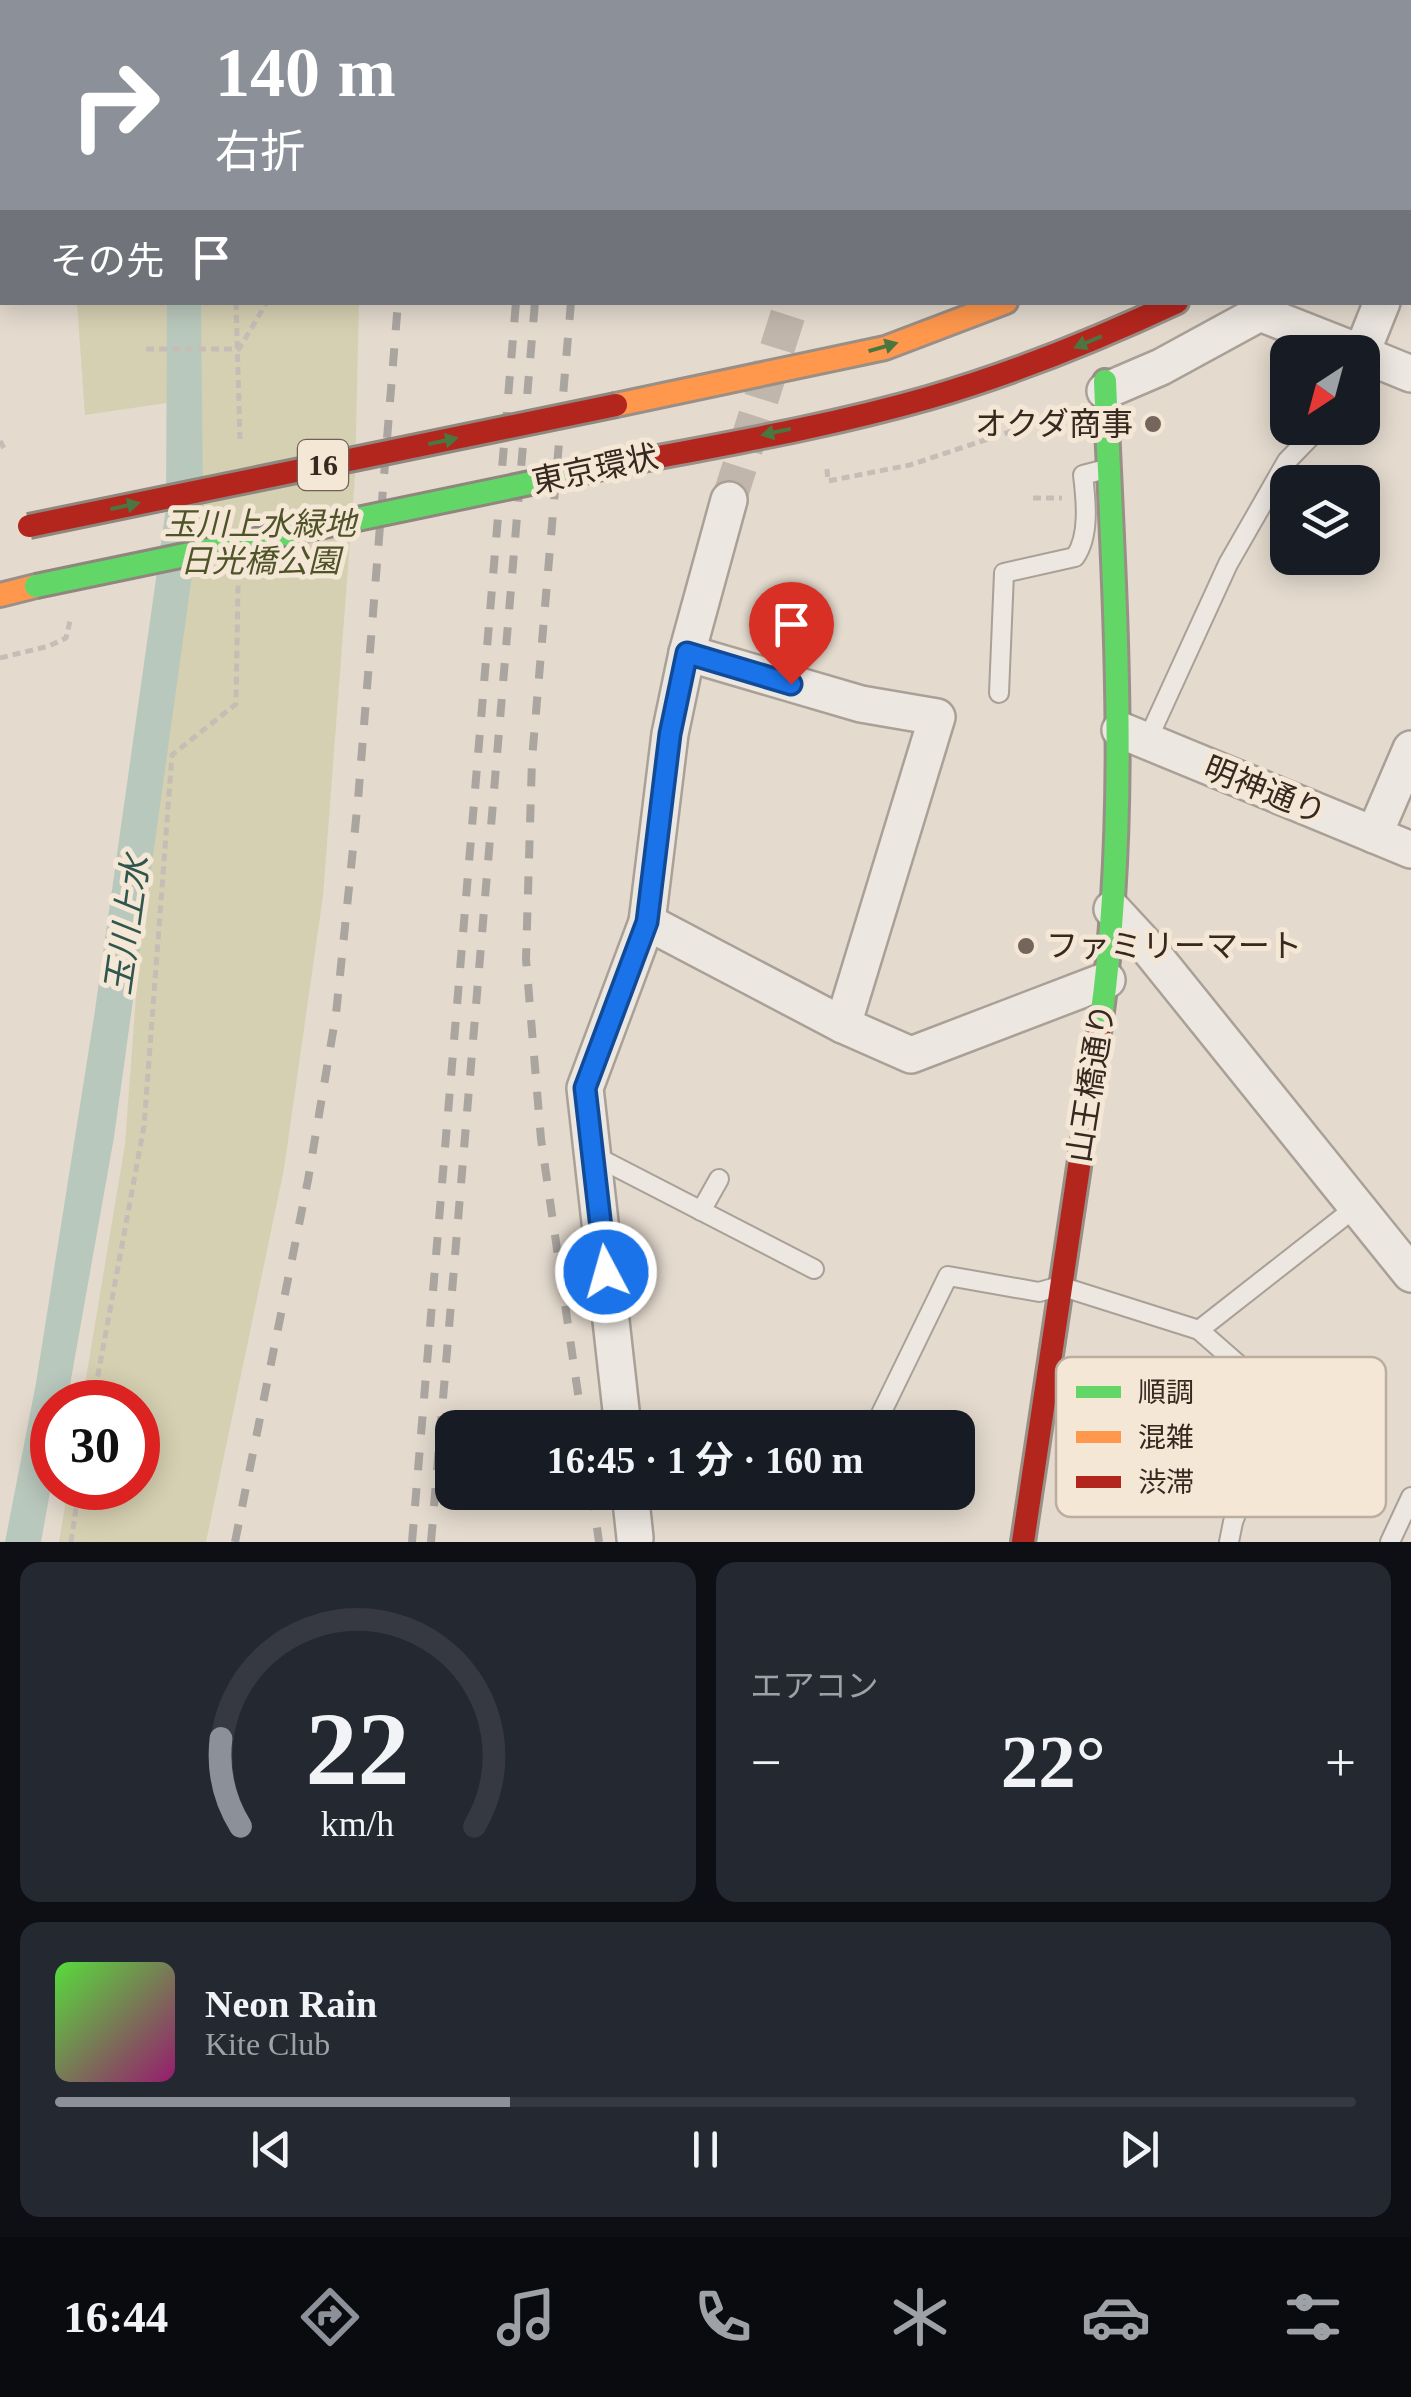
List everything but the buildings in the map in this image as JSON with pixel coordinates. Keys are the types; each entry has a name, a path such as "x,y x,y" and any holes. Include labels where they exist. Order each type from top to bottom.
{"main road":[{"name":"東京環状","path":"0,533 885,348 998,305"},
{"name":"東京環状","path":"0,595 892,408 995,378 1085,344 1170,305"},
{"name":"山王橋通り","path":"1022,1542 1107,980 1134,736 1106,469 1105,391"}],"street":[{"path":"1368,335 1381,305"},
{"path":"1105,391 1160,367 1260,313 1316,335"},
{"path":"1380,361 1411,374"},
{"path":"621,1410 585,1088 647,922 670,734 687,653 730,500"},
{"path":"687,653 861,704 938,716 843,1025"},
{"name":"明神通り","path":"1134,736 1411,850"},
{"path":"1374,835 1411,749"},
{"path":"1112,909 1150,949 1411,1274"},
{"path":"647,922 843,1025 912,1055 1107,980"},
{"path":"632,1510 636,1538"}],"lane":[{"path":"1134,736 1286,461 1302,445"},
{"path":"998,693 1004,573 1075,557 1082,547 1086,498 1082,475 1106,469"},
{"path":"593,1155 814,1270"},
{"path":"701,1210 720,1178"},
{"path":"1199,1330 1356,1207"},
{"path":"883,1410 948,1276 1039,1292 1060,1286 1199,1330 1230,1357"},
{"path":"1390,1542 1411,1496"},
{"path":"1229,1542 1235,1517"}],"path":[{"path":"236,305 240,440"},
{"path":"240,348 265,305"},
{"path":"146,349 240,348"},
{"path":"828,469 828,481 910,465 1105,391"},
{"path":"0,441 6,452"},
{"path":"97,1380 144,1126 172,755 236,704 238,572"},
{"path":"0,658 66,638 72,612"},
{"path":"71,1542 76,1510"}],"green space":[{"name":"玉川上水緑地 日光橋公園","path":"77,305 359,305 355,476 323,896 284,1169 206,1542 59,1542 64,1510 160,1510 160,1380 86,1380 125,1144 180,401 85,415"}],"water":[{"name":"玉川上水","path":"167,305 201,305 203,496 114,1137 71,1380 36,1380 94,1017 166,508"},
{"path":"30,1414 30,1510 47,1510 41,1542 5,1542"}],"tunnel":[{"path":"729,500 791,305"}],"railway":[{"path":"235,1542 308,1180 336,1014 358,800 398,305"},
{"path":"412,1542 516,305"},
{"path":"431,1542 535,305"},
{"path":"571,305 532,759 526,959 541,1139 580,1410"},
{"path":"595,1510 599,1542"}],"traffic: fast":[{"path":"1099,1033 1115,871 1117,789 1105,381"},
{"path":"36,586 607,467"}],"traffic: slow":[{"path":"616,405 885,348 998,305"},
{"path":"0,595 36,586"}],"traffic: jam":[{"path":"607,467 809,427 928,398 1054,355 1170,305"},
{"path":"29,526 616,405"},
{"path":"1023,1542 1099,1033"}],"place":[{"name":"オクダ商事","path":"1153,424"},
{"name":"ファミリーマート","path":"1026,946"}],"route":[{"path":"606,1272 585,1088 647,922 670,734 687,653 791,684"}]}
